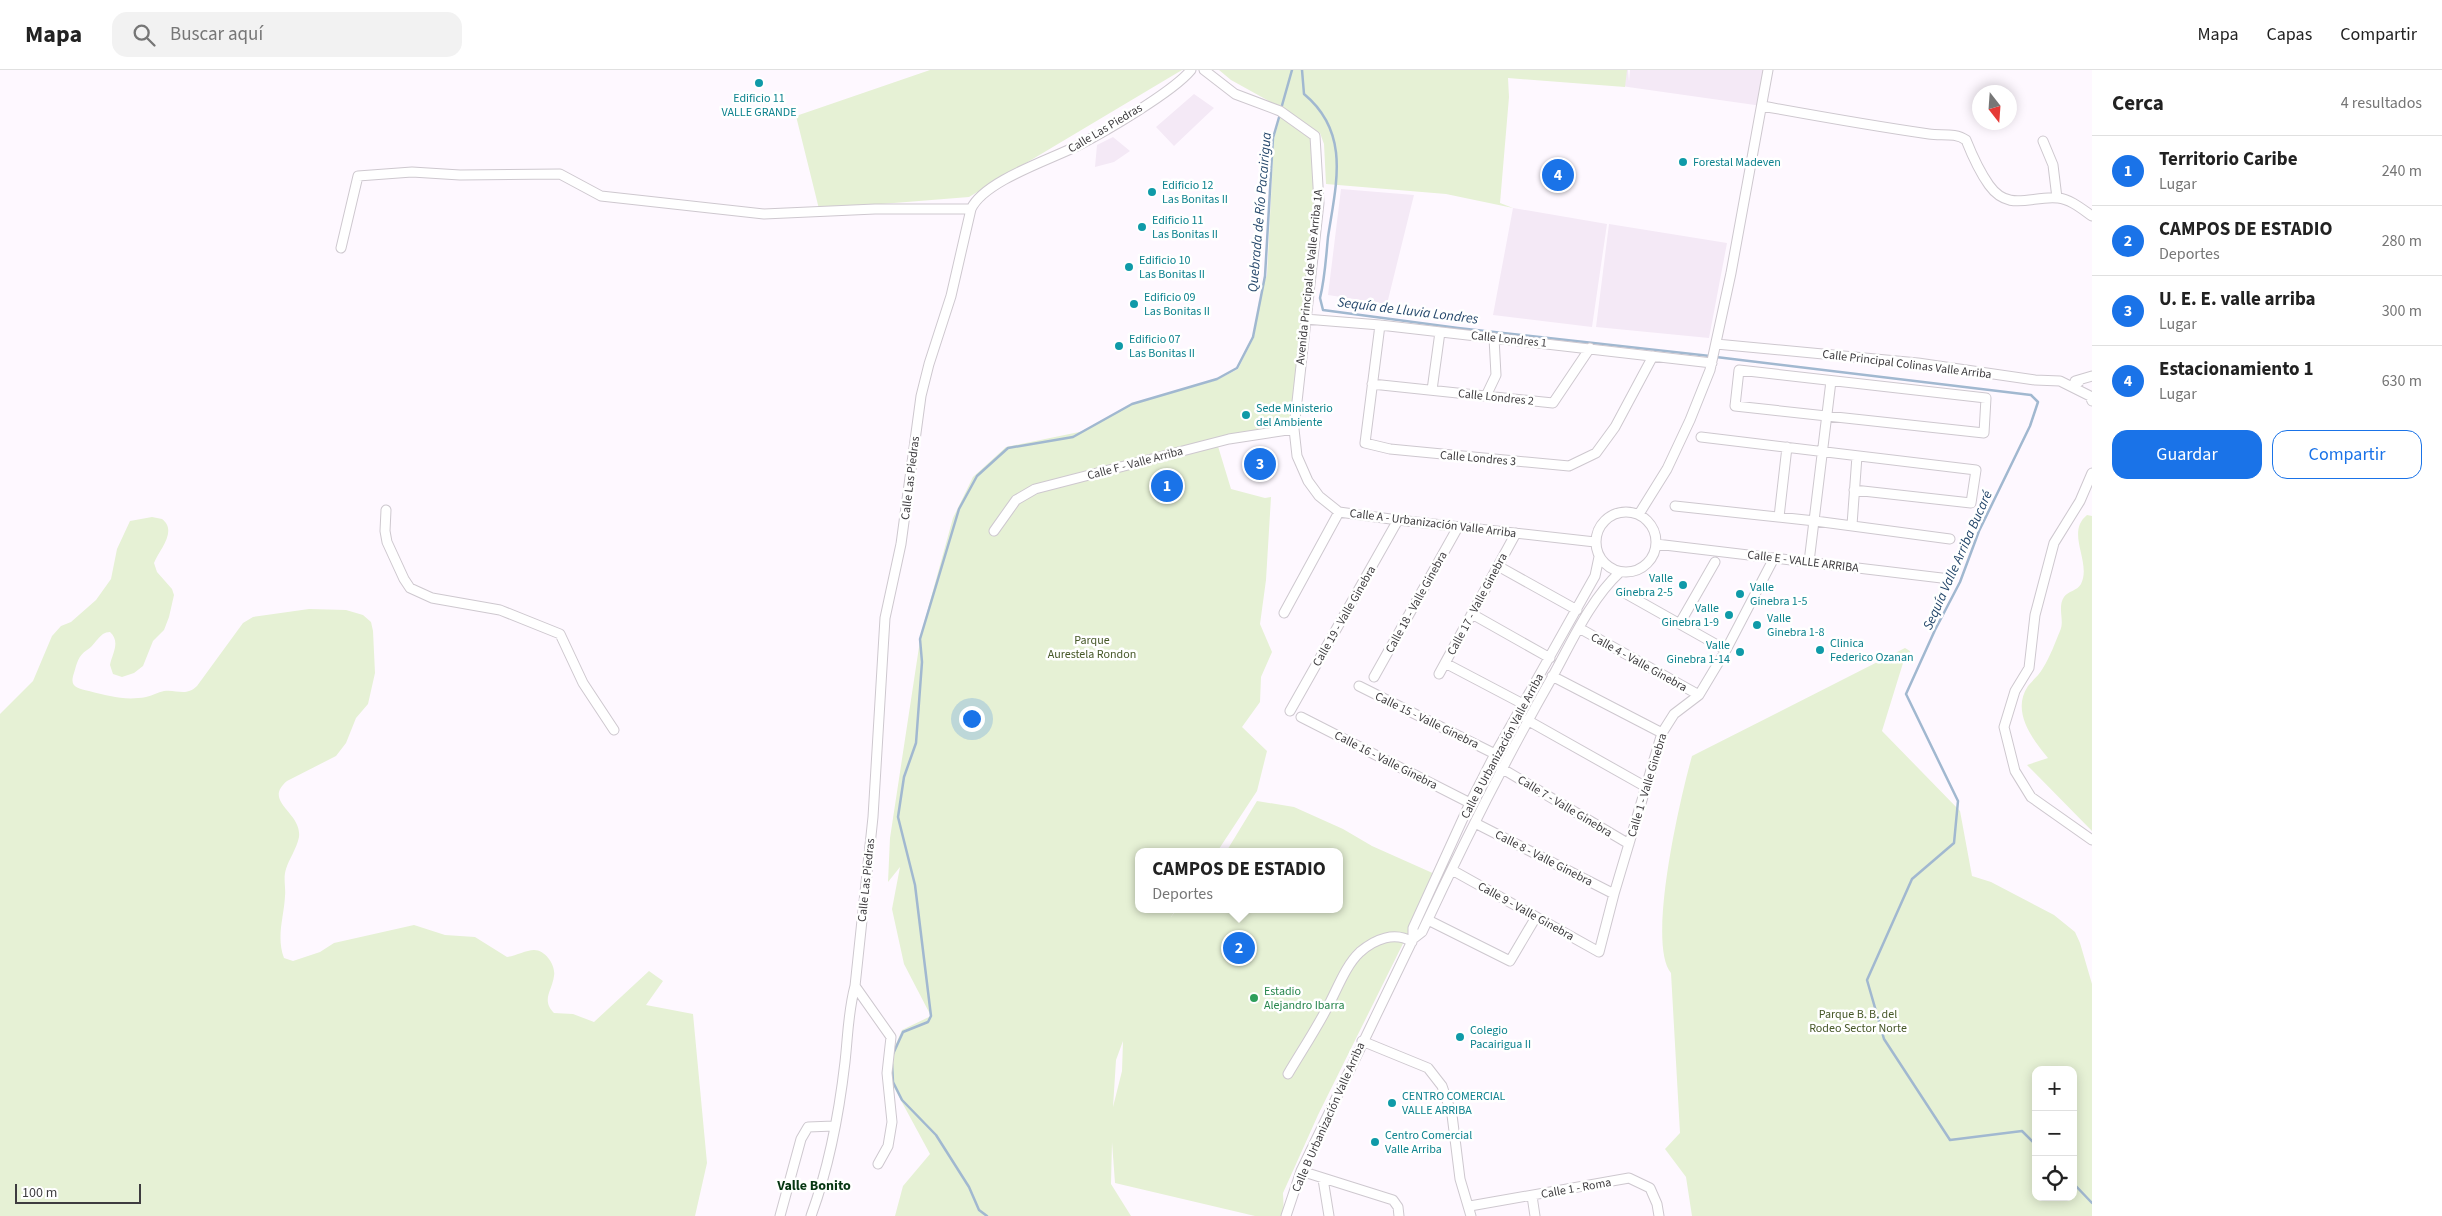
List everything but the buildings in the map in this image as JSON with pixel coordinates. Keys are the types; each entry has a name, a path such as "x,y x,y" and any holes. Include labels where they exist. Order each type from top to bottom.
{"street":[{"name":"Calle Las Piedras","path":"811,1216 828,1163 845,1062 848,1013 855,986 872,817 885,618 901,544 921,396 951,296 971,209 974,201 1000,183 1084,142 1176,84 1191,70"},
{"name":"Avenida Principal de Valle Arriba 1A","path":"1204,70 1235,94 1280,111 1316,136 1319,203 1294,429"},
{"path":"1639,514 1666,469 1690,420 1712,363 1768,70"},
{"path":"1762,106 1901,130 1960,136 1966,140 1990,186 1999,194 2013,201 2023,202 2057,198 2066,200 2092,216"},
{"path":"2042,140 2053,165 2057,198"},
{"path":"341,248 358,176 412,172 460,175 560,174 602,196 764,214 876,209 971,209"},
{"name":"Calle Londres 1","path":"1305,319 1380,325 1712,363"},
{"name":"Calle Londres 3","path":"1380,325 1365,443 1390,449 1569,466 1596,453 1615,427 1653,356"},
{"path":"1432,390 1440,332"},
{"path":"1486,396 1496,375 1494,338"},
{"name":"Calle Principal Colinas Valle Arriba","path":"1716,344 1918,363 2034,380 2060,381 2090,396 2092,401"},
{"name":"Calle Londres 2","path":"1372,384 1553,404 1590,348"},
{"path":"1739,370 1986,398 1984,433 1826,416 1735,406 1739,370"},
{"path":"2078,382 2075,381 2092,376"},
{"path":"1809,562 1831,381"},
{"name":"Calle A - Urbanización Valle Arriba","path":"1294,429 1297,456 1308,481 1319,496 1339,512 1595,542"},
{"name":"Calle F - Valle Arriba","path":"994,531 1016,500 1035,489 1229,439 1294,429"},
{"path":"1702,437 1976,470 1971,503 1854,490"},
{"path":"1779,517 1787,447"},
{"path":"1852,525 1857,456"},
{"path":"2092,473 2080,501 2054,543 2035,615 2029,668 2015,692 2004,727 2015,771 2032,797 2092,840"},
{"path":"1675,506 1815,520 1950,539"},
{"path":"386,510 385,531 387,542 410,588 432,598 500,610 560,634 583,683 614,730"},
{"path":"1284,613 1339,512"},
{"path":"1620,512 1639,514 1647,518 1656,536 1654,555 1648,563 1638,569 1620,572 1607,566 1599,557 1595,542 1602,522 1611,515 1620,512"},
{"name":"Calle 19 - Valle Ginebra","path":"1290,711 1398,520"},
{"name":"Calle 18 - Valle Ginebra","path":"1374,677 1458,527"},
{"name":"Calle 17 - Valle Ginebra","path":"1439,674 1516,533"},
{"name":"Calle E - VALLE ARRIBA","path":"1656,544 1950,579"},
{"name":"Calle B Urbanización Valle Arriba","path":"1413,941 1413,928 1470,803 1495,754 1595,576 1599,557"},
{"name":"Calle 1 - Valle Ginebra","path":"1599,952 1614,894 1662,733 1674,714 1699,695 1726,650 1774,558"},
{"path":"1680,623 1714,562"},
{"path":"1498,566 1577,610"},
{"name":"Calle B Urbanización Valle Arriba","path":"1286,1216 1301,1171 1362,1041 1413,941 1422,932 1501,768 1579,628 1607,584 1620,572"},
{"path":"1623,592 1726,650"},
{"path":"1472,614 1550,658"},
{"name":"Calle 4 - Valle Ginebra","path":"1579,628 1699,695"},
{"path":"1445,663 1523,704"},
{"path":"1552,676 1662,733"},
{"name":"Calle 15 - Valle Ginebra","path":"1359,686 1495,754"},
{"name":"Calle 16 - Valle Ginebra","path":"1301,717 1470,803"},
{"path":"1527,720 1646,787"},
{"name":"Calle 7 - Valle Ginebra","path":"1501,768 1629,844"},
{"name":"Calle 8 - Valle Ginebra","path":"1474,823 1614,894"},
{"name":"Calle 9 - Valle Ginebra","path":"1452,870 1599,952"},
{"path":"1428,920 1510,961 1536,917"},
{"path":"1288,1074 1309,1041 1342,979 1360,952 1386,937 1403,936 1413,941"},
{"path":"855,986 891,1037 887,1073 892,1122 888,1146 878,1164"},
{"path":"1362,1041 1428,1068 1442,1086 1452,1115 1460,1179 1470,1206 1471,1216"},
{"path":"780,1216 796,1165 801,1139 808,1127 834,1126"},
{"path":"1301,1171 1393,1200 1398,1207 1399,1216"},
{"name":"Calle 1 - Roma","path":"1470,1206 1629,1178 1650,1188 1657,1204 1659,1216"},
{"path":"1323,1179 1329,1216"},
{"path":"1532,1196 1535,1216"}],"shaded area":[{"path":"1541,70 1628,70 1629,82 1630,70 1767,70 1762,106 1628,87"},
{"path":"1194,94 1214,108 1174,146 1156,127"},
{"path":"1113,137 1130,151 1114,162 1095,167 1097,145"},
{"path":"1341,189 1414,195 1387,304 1328,295"},
{"path":"1513,208 1607,224 1592,327 1493,315"},
{"path":"1609,224 1727,243 1709,338 1596,327"}],"green space":[{"path":"930,70 1182,70 969,197 819,209 796,116"},
{"path":"1219,70 1627,70 1625,87 1508,78 1509,97 1500,203 1513,208 1446,194 1326,184 1324,144 1320,133 1285,110 1231,80"},
{"name":"Parque Aurestela Rondon","path":"1281,114 1314,137 1316,221 1290,426 1217,443 1231,489 1265,498 1271,497 1266,580 1260,624 1272,652 1261,677 1260,702 1242,727 1267,751 1257,791 1220,848 1135,848 1135,913 1174,913 1171,917 1174,913 1343,913 1343,848 1228,848 1257,801 1294,807 1343,829 1372,846 1437,875 1318,1115 1283,1193 1284,1216 1255,1216 1115,1183 1112,1142 1111,1184 1131,1216 895,1216 903,1186 930,1154 891,1082 891,1055 902,1030 931,1016 904,964 892,909 900,867 888,882 890,838 921,634 953,518 973,477 1006,447 1084,431 1132,404 1217,380 1238,369 1254,337 1262,288 1267,275 1274,139","holes":["1123,1041 1122,1071 1113,1107 1116,1060"]},
{"path":"2087,515 2092,516 2092,831 2027,765 2048,758 2030,733 2023,715 2022,705 2023,695 2046,664 2060,631 2062,601 2066,595 2081,584 2084,575 2078,530 2081,522"},
{"path":"152,517 162,519 168,529 166,541 154,563 157,572 172,589 174,595 164,630 153,641 143,666 134,673 122,677 113,674 110,665 115,648 113,636 110,632 100,636 78,660 73,684 78,688 124,698 138,698 164,691 189,691 197,686 243,623 253,617 309,609 346,610 363,615 371,622 375,673 368,704 356,718 346,743 336,756 287,781 280,788 279,795 281,801 295,821 299,837 285,872 285,896 281,935 284,958 293,961 320,952 334,943 414,925 445,935 475,937 507,957 531,950 542,953 552,963 554,972 548,995 550,1008 554,1013 573,1014 594,1022 649,971 663,981 646,1005 693,1014 707,1163 695,1216 0,1216 0,714 33,681 52,636 61,626 71,622 96,600 111,579 117,549 130,521"},
{"name":"Parque B. B. del Rodeo Sector Norte","path":"1905,648 1910,651 1911,658 1903,663 1882,731 1960,811 1972,876 1991,882 2054,915 2075,932 2080,943 2092,984 2092,1216 1692,1216 1686,1177 1665,1149 1680,1133 1671,973 1664,957 1662,932 1668,868 1692,756"}],"waterway":[{"name":"Quebrada de Río Pacairigua","path":"1281,109 1292,70"},
{"name":"Sequía de Lluvia Londres","path":"1302,70 1304,94 1319,109 1329,125 1337,160 1334,198 1320,298 1323,310 1458,328 1710,356"},
{"name":"Quebrada de Río Pacairigua","path":"893,1054 903,1032 928,1022 931,1016 915,885 898,817 904,777 916,743 922,662 920,639 959,509 977,476 1008,448 1073,437 1132,404 1217,379 1237,368 1253,337 1265,276 1273,138 1280,114"},
{"name":"Sequía Valle Arriba Bucaré","path":"1716,357 2031,395 2038,402 2030,426 1979,531 1960,582 1935,630 1906,694 1958,801 1954,843 1912,879 1867,980 1884,1039 1950,1140 2022,1131 2032,1141"},
{"name":"Quebrada de Río Pacairigua","path":"892,1064 893,1082 902,1100 936,1135 969,1187 979,1210 987,1216"},
{"name":"Sequía Valle Arriba Bucaré","path":"2077,1187 2092,1203"}],"place":[{"name":"Edificio 11 VALLE GRANDE","path":"759,83"},
{"name":"Forestal Madeven","path":"1683,162"},
{"name":"Estacionamiento 1","path":"1558,175"},
{"name":"Edificio 12 Las Bonitas II","path":"1152,192"},
{"name":"Edificio 11 Las Bonitas II","path":"1142,227"},
{"name":"Edificio 10 Las Bonitas II","path":"1129,267"},
{"name":"Edificio 09 Las Bonitas II","path":"1134,304"},
{"name":"Edificio 07 Las Bonitas II","path":"1119,346"},
{"name":"Sede Ministerio del Ambiente","path":"1246,415"},
{"name":"U. E. E. valle arriba","path":"1260,464"},
{"name":"Territorio Caribe","path":"1167,486"},
{"name":"Valle Ginebra 2-5","path":"1683,585"},
{"name":"Valle Ginebra 1-5","path":"1740,594"},
{"name":"Valle Ginebra 1-9","path":"1729,615"},
{"name":"Valle Ginebra 1-8","path":"1757,625"},
{"name":"Clinica Federico Ozanan","path":"1820,650"},
{"name":"Valle Ginebra 1-14","path":"1740,652"},
{"name":"CAMPOS DE ESTADIO","path":"1239,948"},
{"name":"Estadio Alejandro Ibarra","path":"1254,998"},
{"name":"Colegio Pacairigua II","path":"1460,1037"},
{"name":"CENTRO COMERCIAL VALLE ARRIBA","path":"1392,1103"},
{"name":"Centro Comercial Valle Arriba","path":"1375,1142"}],"district":[{"name":"Valle Bonito","path":"814,1185"}]}
